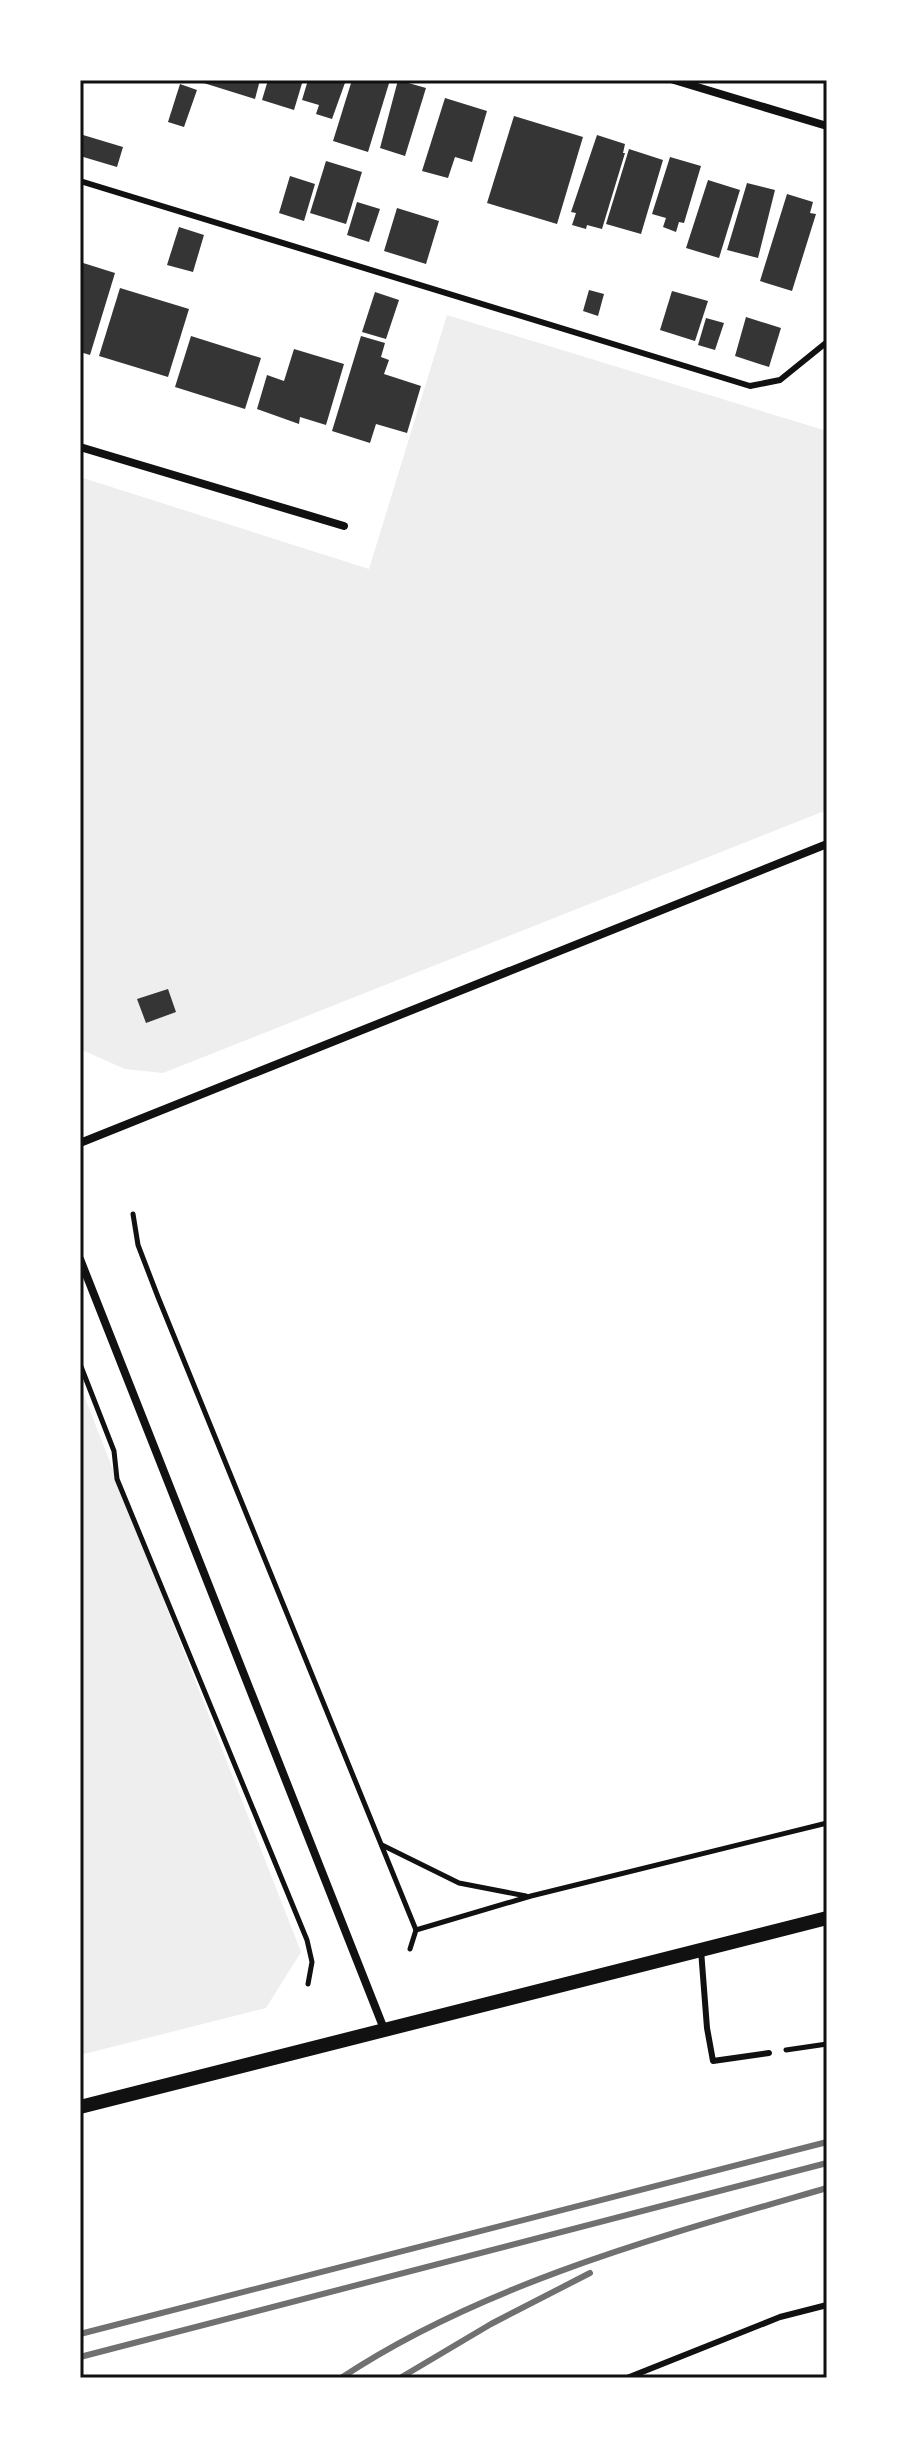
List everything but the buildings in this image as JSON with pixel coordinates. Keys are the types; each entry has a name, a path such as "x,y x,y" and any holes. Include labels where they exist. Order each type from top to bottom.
{"street":[{"path":"674,80 827,126"},
{"path":"80,447 344,526"},
{"path":"80,1143 827,844"},
{"path":"80,1259 384,2029"},
{"path":"80,2107 827,1918"}],"lane":[{"path":"80,181 750,386 780,380 827,342"},
{"path":"701,1950 707,2028 713,2061 769,2053"},
{"path":"627,2378 780,2317 827,2305"}],"path":[{"path":"133,1214 138,1245 158,1297 416,1930 410,1949"},
{"path":"80,1364 114,1451 117,1479 307,1940 312,1962 308,1984"},
{"path":"416,1930 531,1896 827,1823"},
{"path":"381,1845 459,1883 531,1896"},
{"path":"769,2053 827,2044"}],"shaded area":[{"path":"447,315 827,431 827,810 163,1073 125,1069 80,1049 80,477 369,569"},
{"path":"80,1385 301,1952 266,2008 80,2055"}],"railway":[{"path":"80,2334 827,2142"},
{"path":"80,2357 827,2163"},
{"path":"341,2378 454,2315 514,2289 639,2244 827,2188"},
{"path":"400,2378 491,2324 590,2273"}]}
